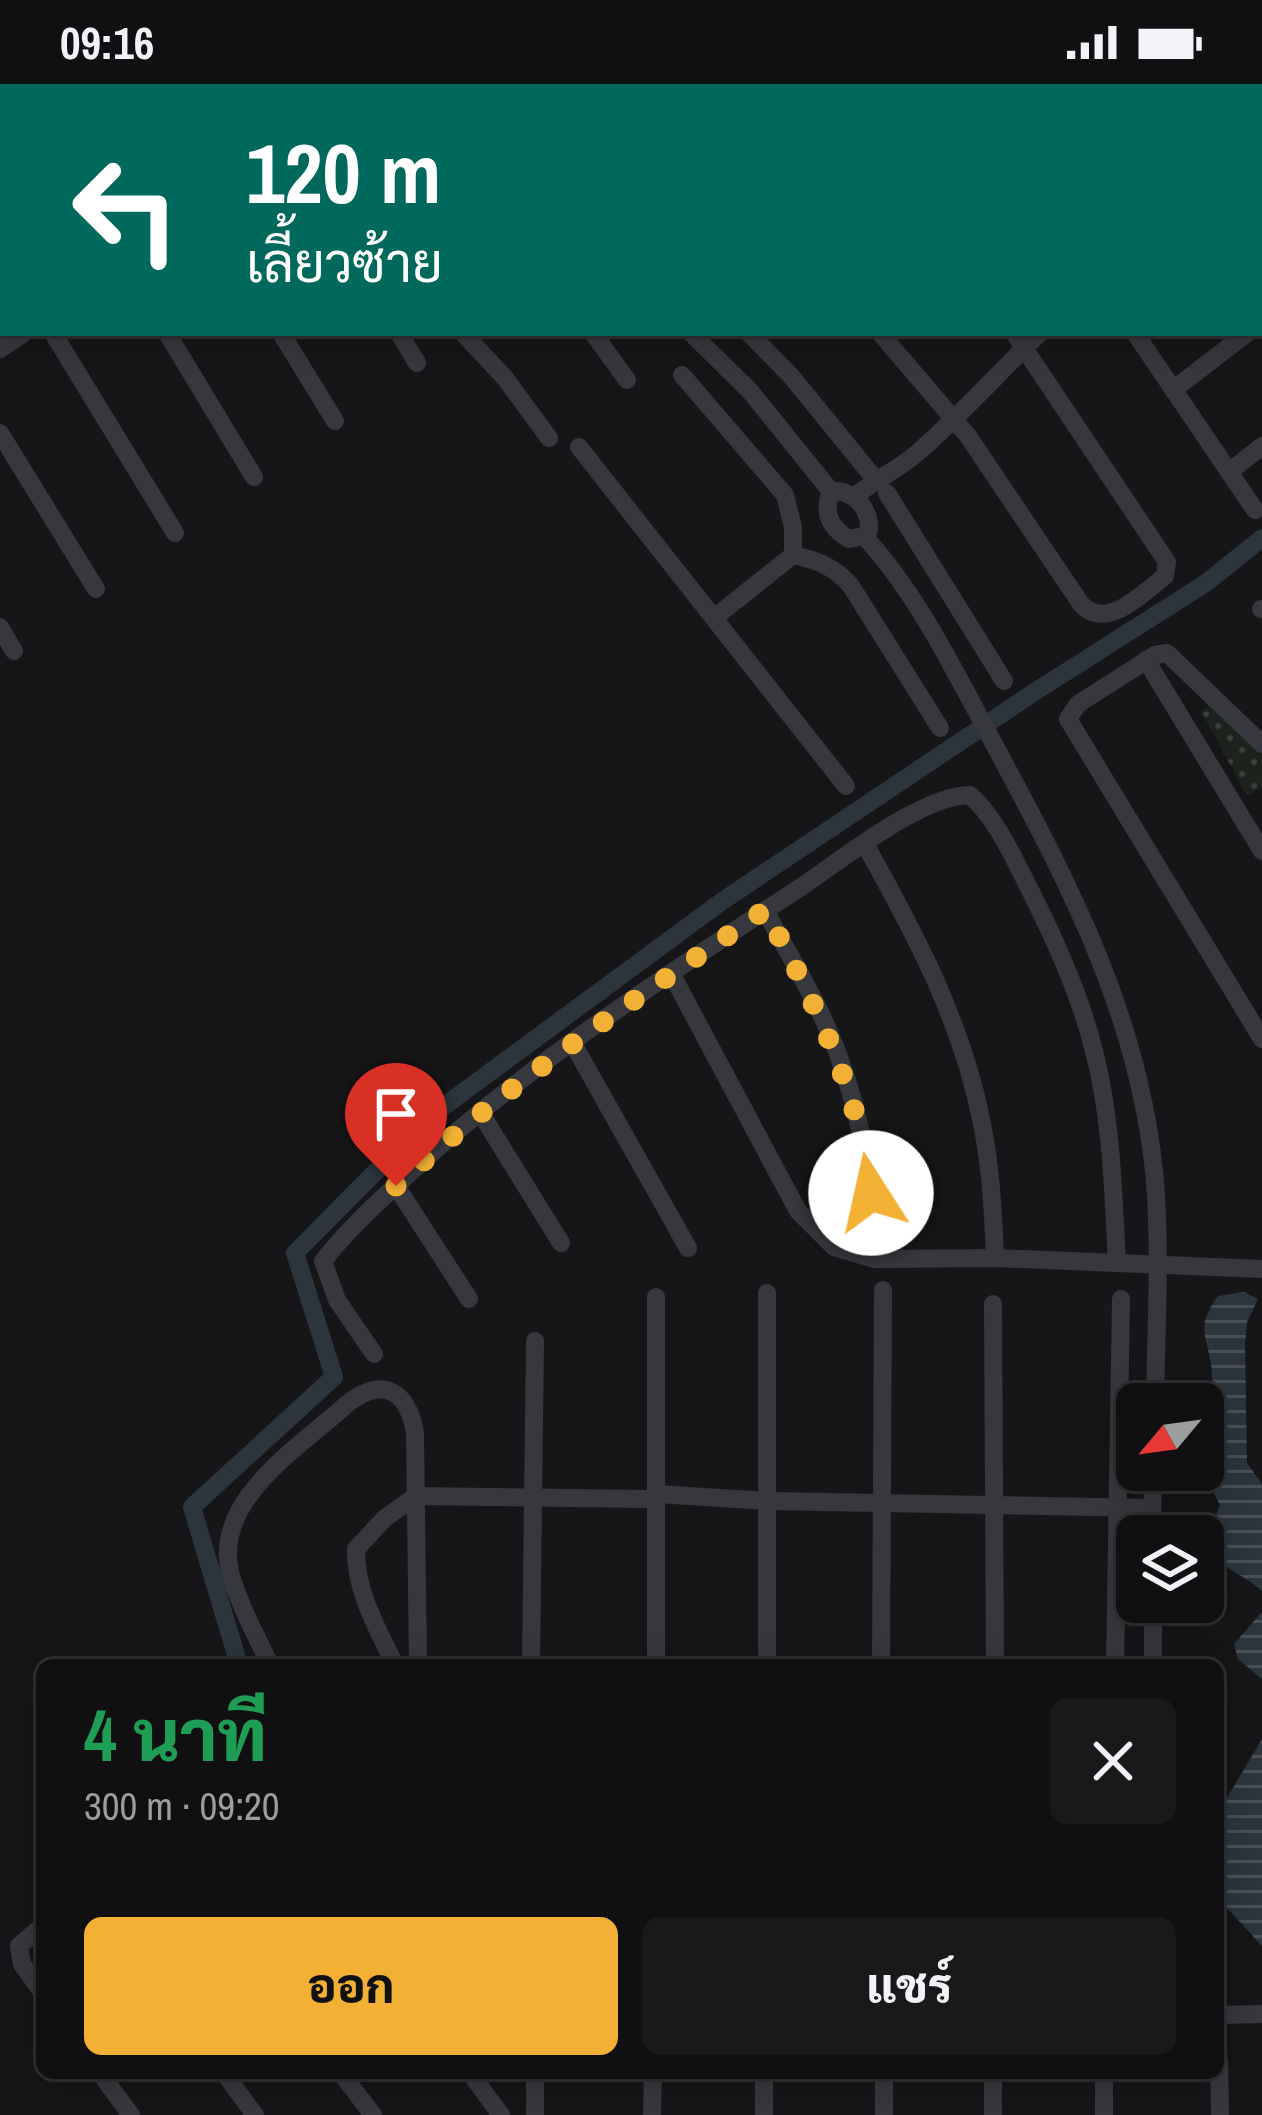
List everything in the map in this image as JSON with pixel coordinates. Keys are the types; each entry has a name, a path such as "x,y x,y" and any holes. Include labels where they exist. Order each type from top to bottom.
{"street":[{"path":"55,336 175,533"},
{"path":"169,336 254,477"},
{"path":"283,336 335,422"},
{"path":"402,336 417,363"},
{"path":"469,336 549,438"},
{"path":"595,336 627,380"},
{"path":"694,336 750,391 833,494"},
{"path":"752,336 885,482 1004,681"},
{"path":"860,504 954,420 1027,338 1169,569 1166,576 1109,615 1087,611 954,420 883,336"},
{"path":"1137,336 1255,511"},
{"path":"1173,390 1243,336"},
{"path":"682,375 785,495 803,557 841,573 940,728"},
{"path":"0,433 96,589"},
{"path":"1228,472 1262,446"},
{"path":"579,447 846,786"},
{"path":"833,494 844,492 860,504 869,521 864,536"},
{"path":"794,535 827,515 833,494"},
{"path":"827,515 841,535 849,539 864,536"},
{"path":"714,618 841,535"},
{"path":"864,536 946,655 1061,866 1090,931 1135,1065 1155,1192 1155,1383"},
{"path":"0,627 14,651"},
{"path":"1262,744 1171,654 1159,653 1078,704 1070,714 1070,724 1262,1039"},
{"path":"1147,661 1262,851"},
{"path":"374,1354 338,1300 323,1261 396,1186 480,1112 572,1042 865,844 948,795 970,795 981,805 1059,949 1094,1052 1110,1144 1117,1263"},
{"path":"865,844 938,980 954,1021 982,1119 995,1258"},
{"path":"765,910 826,1024 849,1090 868,1167 875,1258"},
{"path":"672,975 798,1211 834,1247 875,1258 1262,1269"},
{"path":"572,1042 688,1248"},
{"path":"480,1112 561,1243"},
{"path":"396,1186 469,1299"},
{"path":"881,1659 883,1290"},
{"path":"766,1293 766,1659"},
{"path":"656,1297 656,1659"},
{"path":"1115,1659 1121,1299"},
{"path":"993,1304 994,1659"},
{"path":"531,1659 535,1341"},
{"path":"267,1659 231,1578 226,1548 232,1522 250,1492 347,1404 361,1393 378,1389 394,1393 411,1408 416,1433 418,1659"},
{"path":"1152,1491 1152,1515"},
{"path":"392,1659 362,1592 356,1549 385,1518 416,1496 649,1499 656,1494 769,1501 1152,1508"},
{"path":"1153,1623 1153,1659"},
{"path":"36,1931 19,1946 18,1954 36,1982"},
{"path":"1224,2015 1262,2014"},
{"path":"104,2079 130,2115"},
{"path":"228,2079 255,2115"},
{"path":"346,2079 373,2115"},
{"path":"474,2079 501,2115"},
{"path":"535,2079 535,2115"},
{"path":"652,2115 653,2079"},
{"path":"764,2079 764,2115"},
{"path":"884,2079 884,2115"},
{"path":"993,2079 993,2115"},
{"path":"1104,2079 1104,2115"},
{"path":"1219,2079 1220,2115"}],"shaded area":[{"path":"1213,704 1262,751 1262,787 1247,796 1201,711"},
{"path":"1244,1292 1258,1299 1247,1322 1245,1344 1247,1463 1262,1484 1262,1591 1224,1564 1224,1515 1216,1515 1220,1505 1213,1491 1224,1491 1224,1383 1212,1383 1204,1327 1218,1296"},
{"path":"1262,1612 1262,1679 1238,1659 1234,1644"},
{"path":"1262,1739 1262,1946 1224,1905 1224,1803"}],"waterway":[{"path":"237,1659 192,1507 334,1377 295,1253 432,1115 721,902 1206,583 1262,538"}],"route":[{"path":"396,1186 480,1112 572,1042 765,910 826,1024 856,1112 871,1193"}]}
